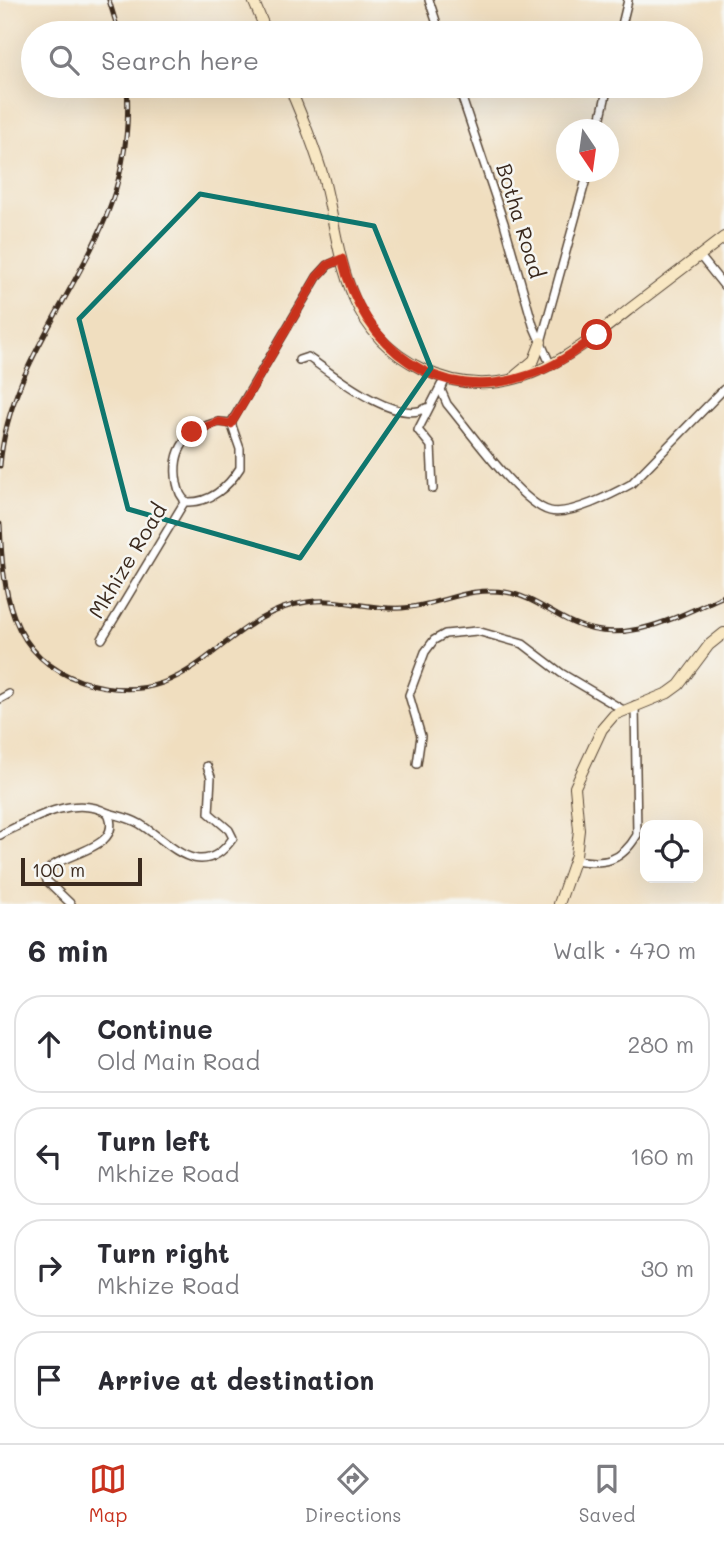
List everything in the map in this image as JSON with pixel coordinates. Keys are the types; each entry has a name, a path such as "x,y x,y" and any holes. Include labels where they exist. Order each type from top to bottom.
{"main road":[{"path":"253,0 262,21"},
{"path":"293,98 323,179 354,299 377,335 403,359 445,378 459,382 500,383 551,366 569,356 724,237"},
{"path":"500,383 530,366 541,342"},
{"path":"559,904 575,860 579,830 574,797 579,776 609,720 679,685 709,645 724,633"}],"street":[{"path":"429,0 436,21"},
{"path":"623,21 628,0"},
{"name":"Botha Road","path":"462,98 551,366"},
{"path":"600,119 605,98"},
{"path":"541,342 585,182"},
{"path":"700,256 724,286"},
{"path":"231,424 317,277 328,265 342,259"},
{"path":"299,360 308,357 368,399 413,411 426,408"},
{"path":"445,378 441,390 447,404 526,498 549,511 560,512 614,494 631,484 724,389"},
{"path":"433,489 431,446 418,430 426,408 445,378"},
{"name":"Mkhize Road","path":"231,424 240,449 240,468 223,489 208,498 194,503 185,501 176,475 175,463 180,446 192,432 206,425 231,424"},
{"name":"Mkhize Road","path":"102,639 185,501"},
{"path":"417,764 422,746 421,736 409,695 425,653 434,640 445,634 477,631 523,644 561,673 625,710"},
{"path":"0,699 9,694"},
{"path":"575,860 606,863 623,851 637,835 635,705"},
{"path":"0,835 67,807 86,806 138,823 190,858 208,858 233,838 229,830 209,813 211,777 207,766"},
{"path":"71,904 47,881 45,873 53,865 103,842 110,835 108,813"}],"highlighted area":[{"path":"200,194 374,226 431,368 300,558 128,509 79,319"}],"railway":[{"path":"109,0 115,21"},
{"path":"0,466 5,432 28,368 92,248 112,201 124,153 127,98"},
{"path":"0,524 8,596 14,618 24,637 38,655 57,670 81,681 120,689 151,686 179,676 250,625 276,611 307,602 331,601 402,608 478,592 505,592 532,601 573,623 592,630 612,632 631,631 669,620 724,596"}],"route":[{"path":"192,432 219,422 231,424 317,277 328,265 342,259 354,299 366,322 388,347 403,359 432,374 459,382 500,383 529,376 551,366 597,335"}]}
